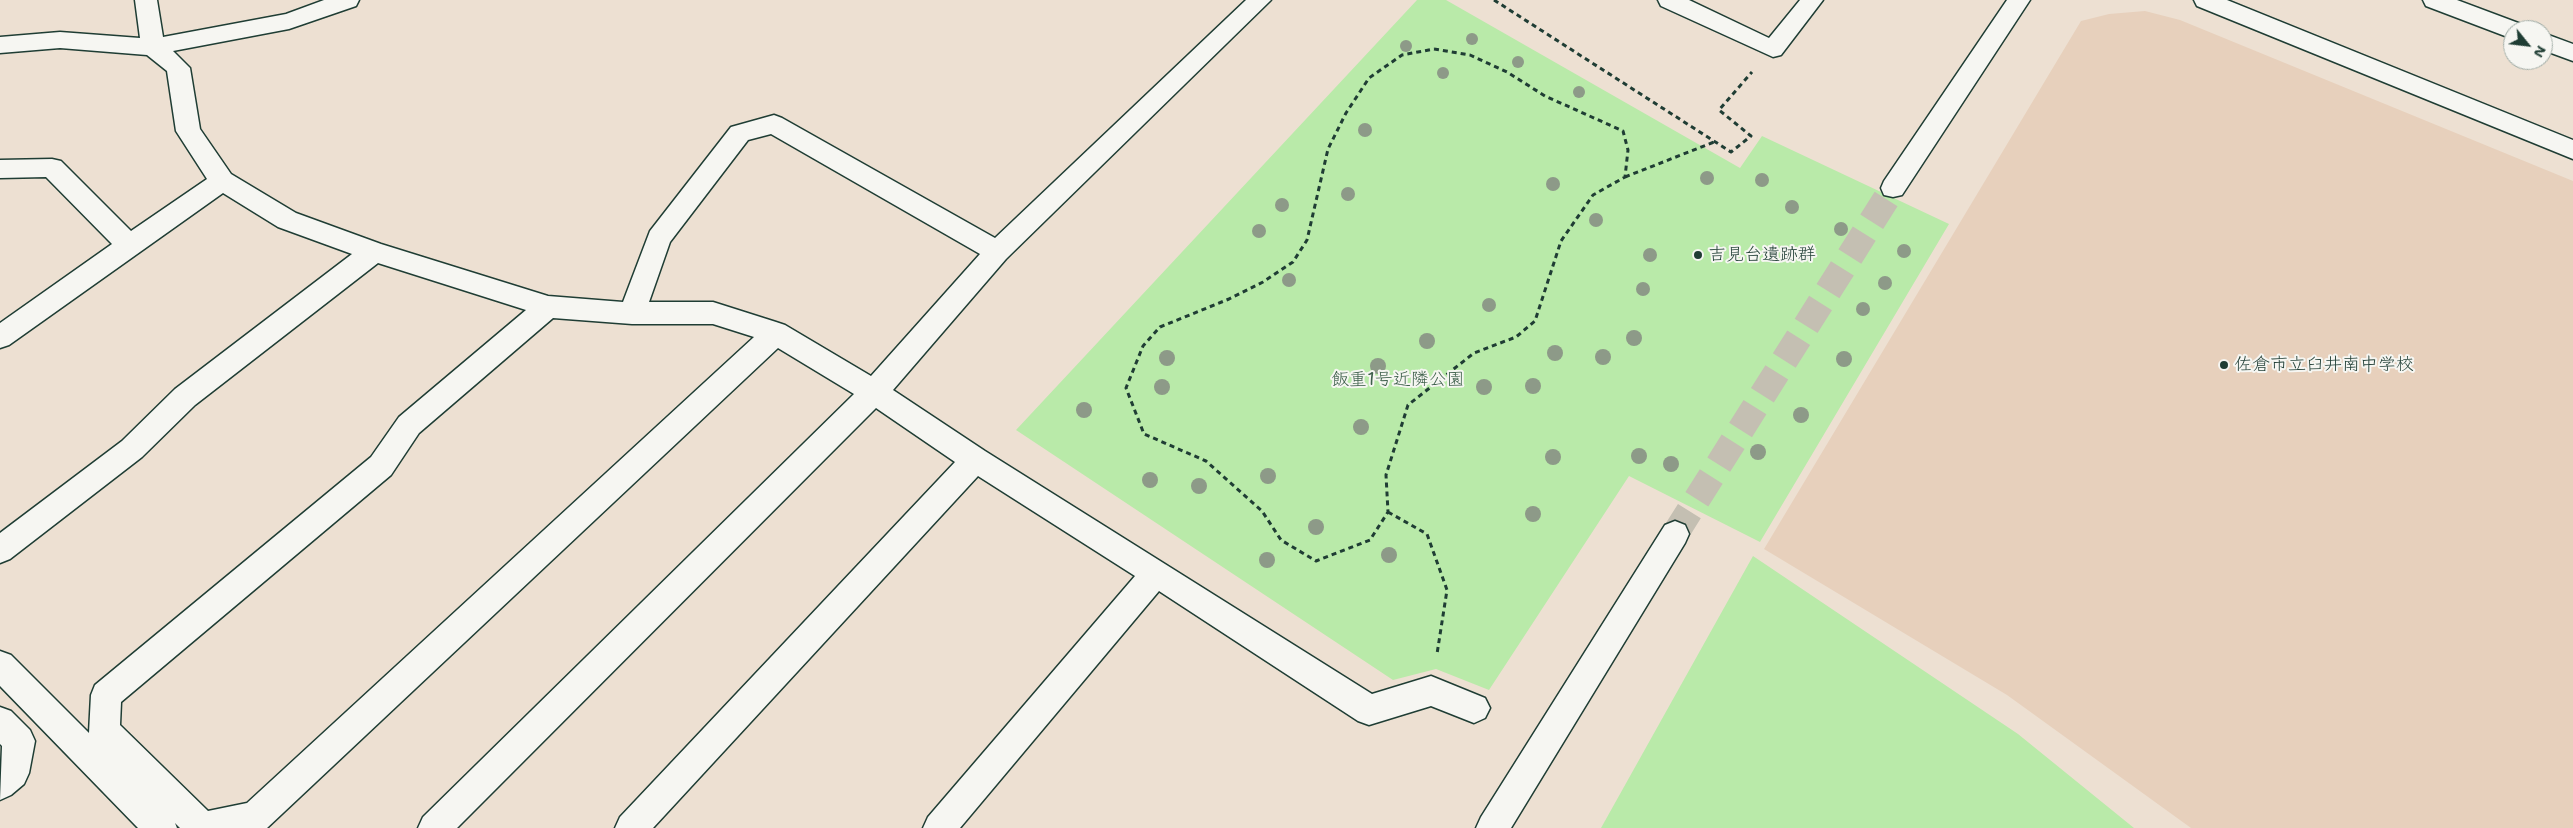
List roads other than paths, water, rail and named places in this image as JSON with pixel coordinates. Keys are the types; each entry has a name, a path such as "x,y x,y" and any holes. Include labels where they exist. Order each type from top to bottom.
{"street":[{"path":"146,0 152,47 178,68 188,132 222,181 287,220 374,252 548,307 712,314 776,334 874,392 975,460 1156,573 1368,710 1431,691 1474,708"},
{"path":"0,45 60,40 152,47 289,21 348,0"},
{"path":"434,828 874,392 998,252 1260,0"},
{"path":"1669,0 1773,49 1812,0"},
{"path":"1893,188 2019,0"},
{"path":"2205,0 2573,150"},
{"path":"2436,0 2503,26"},
{"path":"2553,45 2573,53"},
{"path":"632,312 659,238 740,133 774,124 998,252"},
{"path":"0,169 52,168 130,246"},
{"path":"0,337 222,181"},
{"path":"0,550 132,449 184,397 374,252"},
{"path":"548,307 410,425 381,466 106,695 104,731 203,828 255,817 776,334"},
{"path":"631,828 975,460"},
{"path":"1492,828 1674,534"},
{"path":"939,828 1156,573"},
{"path":"0,665 161,828"},
{"path":"0,722 19,741 13,773 0,784"}],"tunnel":[{"path":"1675,534 1893,188"}],"place":[{"name":"吉見台遺跡群","path":"1698,255"},
{"name":"佐倉市立臼井南中学校","path":"2224,365"}],"park label":[{"name":"飯重1号近隣公園","path":"1398,380"}]}
